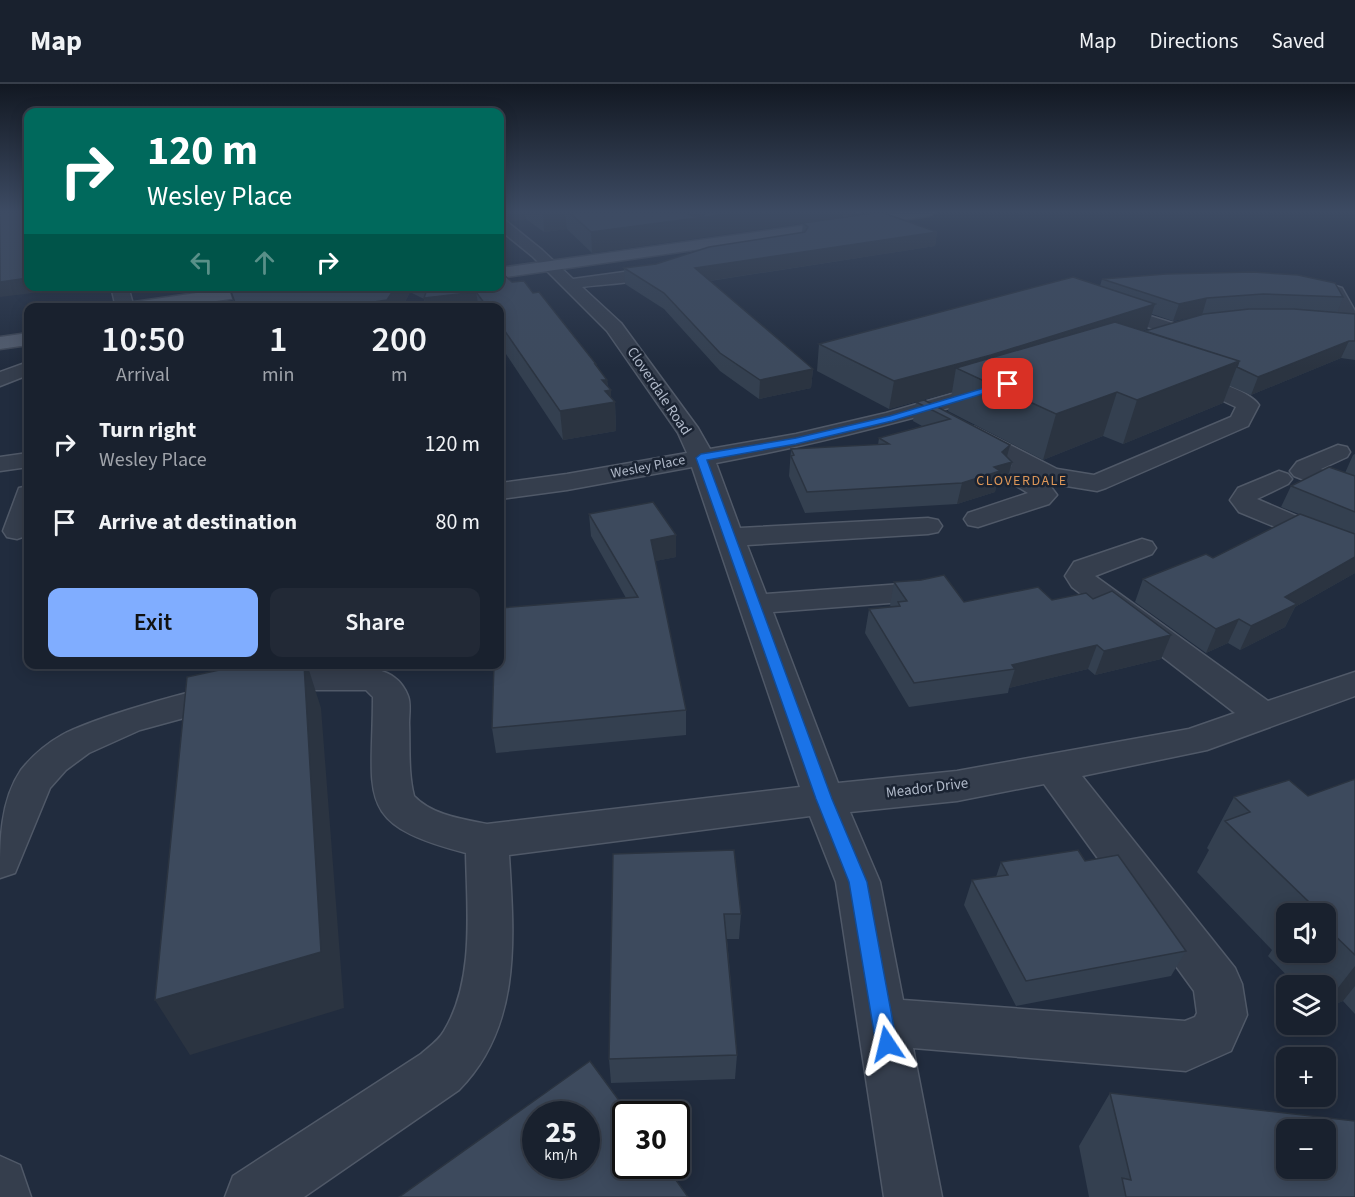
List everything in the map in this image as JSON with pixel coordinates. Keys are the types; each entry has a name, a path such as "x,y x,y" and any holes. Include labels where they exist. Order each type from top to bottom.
{"main road":[{"path":"504,273 561,275 616,264"},
{"path":"162,303 249,291"},
{"path":"284,303 297,301"},
{"path":"0,325 24,322"},
{"path":"0,343 24,340"}],"street":[{"name":"Cloverdale Road","path":"549,264 614,327 690,433 701,458 824,799 858,882 914,1197"},
{"path":"561,275 656,272 681,264"},
{"path":"1290,284 1333,290 1338,294 1345,322"},
{"path":"1090,302 1182,327 1135,340"},
{"path":"0,380 24,370"},
{"path":"914,411 1050,476 1097,483 1240,421 1248,405 1225,393 1158,370"},
{"name":"Wesley Place","path":"504,490 567,482 796,441 1008,384"},
{"path":"914,411 942,434 1043,491 1044,495 1040,498 978,519"},
{"path":"1338,452 1306,467 1304,471 1355,492"},
{"path":"0,464 24,461"},
{"path":"1279,479 1247,494 1243,500 1249,506 1355,551"},
{"path":"15,532 24,506"},
{"path":"730,537 928,526"},
{"path":"1142,548 1084,568 1080,576 1083,581 1263,716"},
{"path":"754,604 916,592"},
{"path":"0,861 33,782 52,760 76,744 150,715 308,679 366,679 378,682 385,687 391,697 392,781 396,801 409,814 432,827 487,841 490,948 481,1008 462,1050 440,1072 254,1197"},
{"name":"Meador Drive","path":"487,841 824,799 957,786 1194,741 1351,688"},
{"path":"883,1022 1186,1046 1213,1034 1222,1015 1218,984 1053,767"},
{"path":"0,1185 2,1197"}],"building":[{"path":"0,264 24,264 24,279 0,282"},
{"path":"656,264 722,264 695,268 813,369 760,380 720,353 664,293 624,268"},
{"path":"1253,272 1298,275 1335,283 1343,297 1263,294 1207,298 1179,304 1102,279 1166,274"},
{"path":"504,275 512,282 524,281 533,293 539,292 596,364 607,380 602,380 611,390 605,391 615,402 560,411 504,330 504,303 484,303 476,292 424,298 426,291 504,291"},
{"path":"1073,277 1155,304 991,355 894,381 819,344"},
{"path":"231,291 393,291 387,300 367,303 235,303"},
{"path":"1249,309 1294,309 1355,314 1355,341 1349,341 1258,377 1237,367 1239,361 1145,331 1204,314"},
{"path":"1115,322 1239,361 1137,400 1117,392 1056,414 956,368"},
{"path":"924,400 1010,445 1002,452 1012,462 994,467 1000,471 962,483 807,492 791,456 794,455 791,449 889,444 879,438 950,419 916,402"},
{"path":"1329,467 1355,476 1355,512 1291,486"},
{"path":"653,502 676,535 651,540 686,710 492,728 494,669 504,669 504,608 638,597 589,514"},
{"path":"1300,514 1355,534 1355,557 1285,597 1297,604 1251,626 1239,619 1216,629 1143,579 1206,554 1213,558"},
{"path":"944,575 964,602 1038,587 1052,600 1086,593 1093,599 1112,591 1171,635 1104,651 1097,645 1012,665 1015,669 914,683 869,609 900,606 898,602 907,601 894,582"},
{"path":"224,669 304,669 321,952 155,1000 187,677"},
{"path":"1355,779 1355,955 1336,937 1336,903 1307,903 1309,902 1225,821 1250,812 1234,797 1289,780 1308,796"},
{"path":"734,850 741,914 724,914 737,1055 609,1059 613,854"},
{"path":"1078,850 1085,861 1118,855 1186,951 1026,981 972,880 1008,875 1001,862"},
{"path":"590,1061 619,1101 612,1101 612,1179 675,1179 688,1197 399,1197 522,1109 522,1179 600,1179 600,1101 534,1101"},
{"path":"1110,1093 1355,1121 1355,1197 1126,1197 1122,1178 1131,1180"}],"district":[{"name":"CLOVERDALE","path":"1022,481"}],"route":[{"path":"887,1044 858,882 824,799 701,458 796,441 892,418 1008,384"}]}
